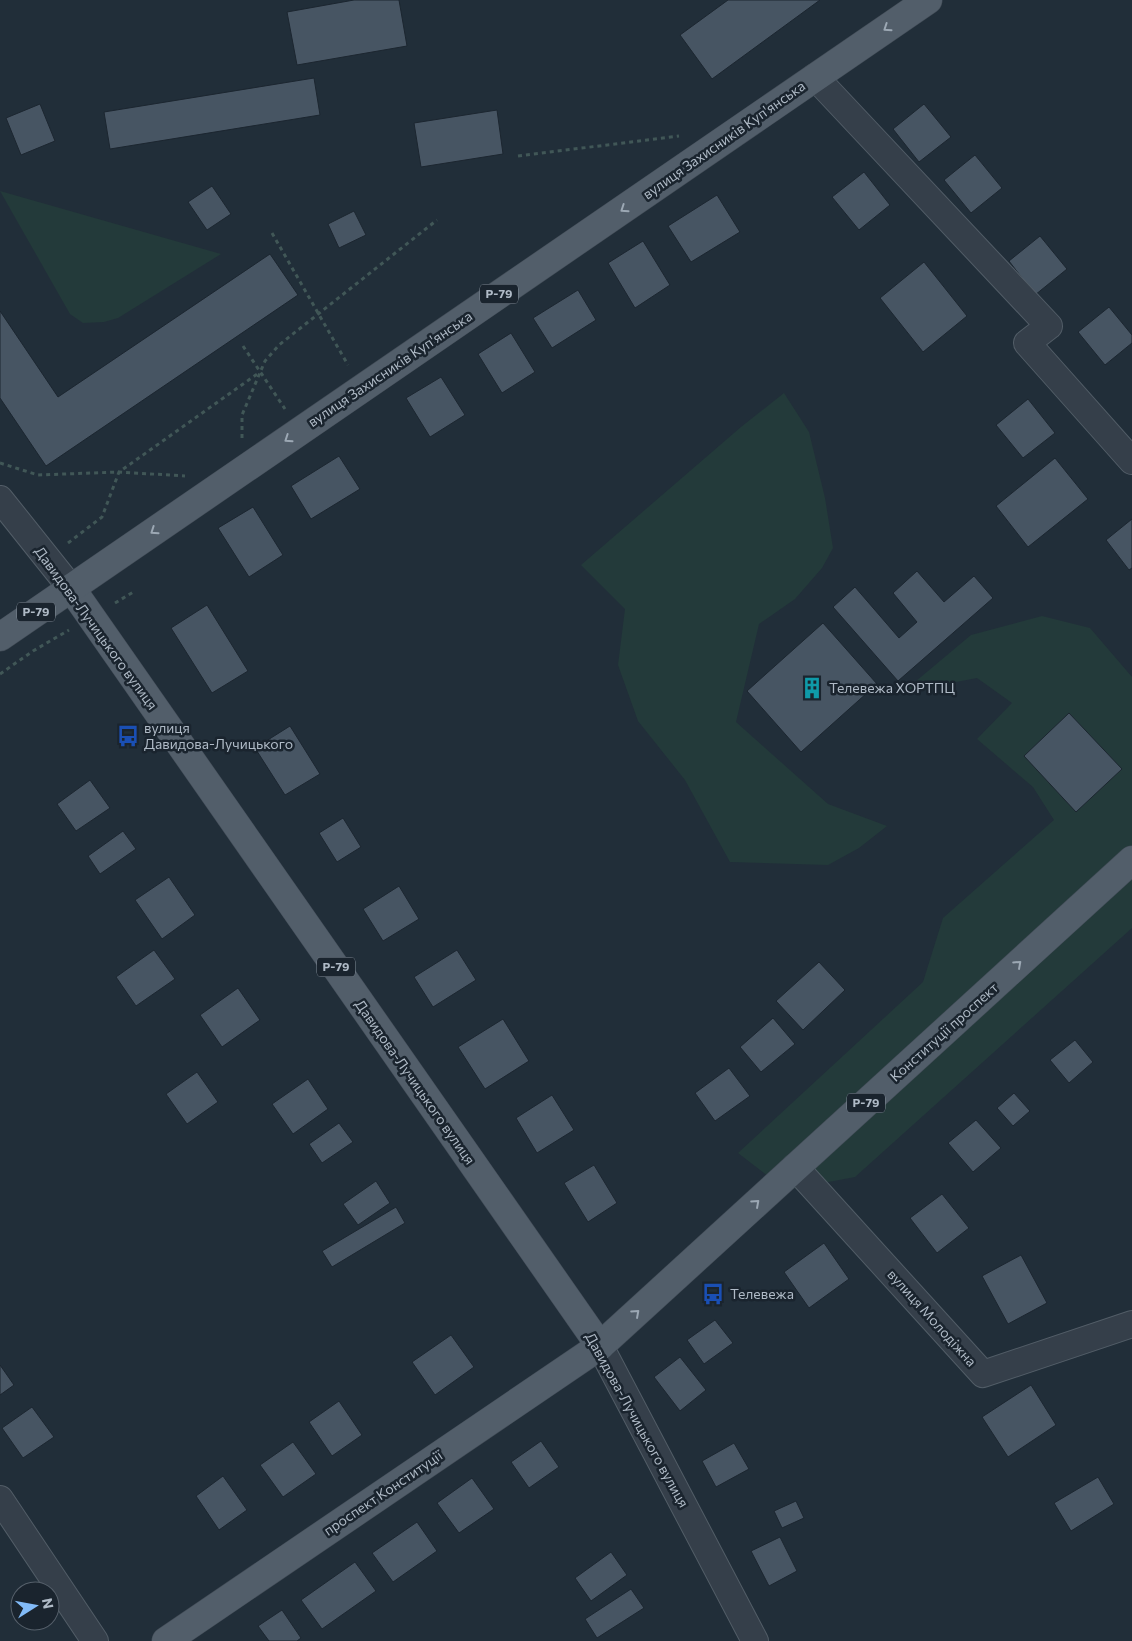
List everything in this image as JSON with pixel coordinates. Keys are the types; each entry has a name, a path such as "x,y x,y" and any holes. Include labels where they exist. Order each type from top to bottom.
{"main road":[{"name":"вулиця Захисників Куп'янська","path":"0,636 928,0"},
{"name":"Давидова-Лучицького вулиця","path":"71,588 600,1346"},
{"name":"Конституції проспект","path":"600,1346 1132,860"},
{"name":"проспект Конституції","path":"166,1641 600,1346"}],"street":[{"path":"815,77 1049,326 1027,343 1132,461"},
{"name":"Давидова-Лучицького вулиця","path":"0,499 71,588"},
{"name":"вулиця Молодiжна","path":"795,1168 983,1374 1132,1324"},
{"name":"Давидова-Лучицького вулиця","path":"600,1346 755,1641"},
{"path":"0,1499 95,1641"}],"path":[{"path":"518,156 683,135"},
{"path":"242,438 242,415 265,362 279,345 437,220"},
{"path":"272,233 349,367"},
{"path":"243,346 286,409 278,414"},
{"path":"344,370 356,362"},
{"path":"48,559 102,517 119,472 261,372"},
{"path":"234,443 250,433"},
{"path":"0,463 38,475 119,472 184,476 192,471"}],"green space":[{"path":"0,191 221,254 118,318 104,322 83,323 70,314"},
{"path":"784,393 809,432 825,498 833,548 822,568 795,599 759,624 736,722 828,804 887,826 859,848 828,865 730,862 685,780 638,721 618,665 625,609 581,565 741,427"},
{"path":"1042,616 1090,628 1132,677 1132,928 855,1177 786,1190 738,1153 923,982 943,918 1054,820 1033,787 977,739 1012,703 977,678 903,692 971,635"}],"building":[{"path":"354,0 399,0 407,46 297,65 287,12"},
{"path":"728,0 820,0 712,79 680,35"},
{"path":"314,78 320,115 110,149 104,112"},
{"path":"40,104 55,141 21,155 6,118"},
{"path":"924,104 951,137 919,162 893,129"},
{"path":"497,110 503,154 421,167 414,123"},
{"path":"975,155 1002,188 971,213 944,180"},
{"path":"864,172 890,205 859,230 832,197"},
{"path":"212,186 231,214 207,230 188,202"},
{"path":"717,195 740,232 691,262 668,226"},
{"path":"354,211 366,235 339,248 328,224"},
{"path":"1040,236 1067,269 1035,295 1009,261"},
{"path":"643,241 670,285 635,308 608,263"},
{"path":"270,254 298,295 46,466 0,398 0,311 58,397"},
{"path":"924,262 967,316 923,352 880,298"},
{"path":"578,290 596,320 552,348 533,318"},
{"path":"1109,307 1132,335 1132,343 1105,365 1078,332"},
{"path":"511,333 535,372 502,393 478,354"},
{"path":"441,377 465,415 430,437 406,398"},
{"path":"1028,399 1055,433 1023,458 996,425"},
{"path":"339,456 360,489 311,519 291,486"},
{"path":"1055,458 1088,499 1028,547 996,506"},
{"path":"253,507 283,555 249,577 218,528"},
{"path":"1132,519 1132,568 1129,570 1106,540"},
{"path":"917,571 944,602 974,576 993,598 898,681 833,607 855,587 899,638 917,622 893,593"},
{"path":"207,605 248,671 212,693 171,628"},
{"name":"Телевежа ХОРТПЦ","path":"823,623 877,684 801,752 747,691"},
{"path":"1069,713 1122,769 1076,812 1024,756"},
{"path":"290,726 320,774 285,795 255,748"},
{"path":"90,780 110,808 76,831 57,804"},
{"path":"343,818 361,847 337,862 319,833"},
{"path":"123,831 136,849 100,874 88,856"},
{"path":"169,877 195,915 162,939 135,900"},
{"path":"399,886 419,919 383,941 363,909"},
{"path":"154,950 175,979 136,1006 116,977"},
{"path":"457,950 476,980 433,1007 414,977"},
{"path":"819,962 845,990 803,1030 776,1001"},
{"path":"238,988 260,1020 222,1047 200,1015"},
{"path":"773,1018 795,1044 761,1072 740,1047"},
{"path":"503,1019 529,1061 485,1089 458,1047"},
{"path":"1075,1040 1093,1062 1069,1083 1050,1060"},
{"path":"729,1068 750,1096 715,1121 695,1093"},
{"path":"197,1072 218,1102 187,1124 166,1094"},
{"path":"308,1079 328,1109 293,1134 272,1104"},
{"path":"1014,1093 1030,1111 1013,1126 997,1108"},
{"path":"552,1095 574,1130 537,1153 516,1118"},
{"path":"976,1120 1001,1148 973,1172 948,1143"},
{"path":"339,1123 353,1142 322,1163 309,1144"},
{"path":"594,1165 617,1203 588,1222 564,1183"},
{"path":"376,1181 390,1203 358,1225 343,1204"},
{"path":"942,1194 969,1228 937,1253 910,1218"},
{"path":"396,1207 405,1223 332,1267 322,1251"},
{"path":"824,1243 849,1279 809,1308 784,1272"},
{"path":"1021,1255 1047,1303 1008,1324 982,1276"},
{"path":"715,1320 733,1343 704,1364 687,1340"},
{"path":"451,1335 474,1367 435,1395 412,1362"},
{"path":"680,1357 706,1390 680,1411 654,1377"},
{"path":"0,1365 14,1385 0,1395"},
{"path":"1031,1385 1056,1425 1008,1457 982,1417"},
{"path":"339,1401 362,1435 332,1456 309,1422"},
{"path":"32,1407 54,1437 23,1458 2,1428"},
{"path":"541,1441 559,1467 529,1488 511,1462"},
{"path":"293,1442 316,1474 283,1497 260,1465"},
{"path":"734,1443 749,1469 716,1487 702,1461"},
{"path":"223,1476 247,1510 219,1530 196,1496"},
{"path":"1098,1477 1114,1504 1071,1531 1054,1503"},
{"path":"472,1478 494,1509 459,1533 437,1503"},
{"path":"796,1501 804,1518 782,1528 774,1511"},
{"path":"417,1522 437,1551 393,1582 372,1553"},
{"path":"780,1537 797,1571 769,1586 751,1551"},
{"path":"611,1552 627,1575 591,1601 575,1578"},
{"path":"355,1562 376,1591 322,1629 301,1600"},
{"path":"631,1589 644,1608 597,1638 585,1619"},
{"path":"282,1610 301,1638 297,1641 269,1641 258,1626"}],"place":[{"name":"Телевежа ХОРТПЦ","path":"812,688"},
{"name":"вулиця Давидова-Лучицького","path":"128,736"},
{"name":"Телевежа","path":"713,1294"}]}
